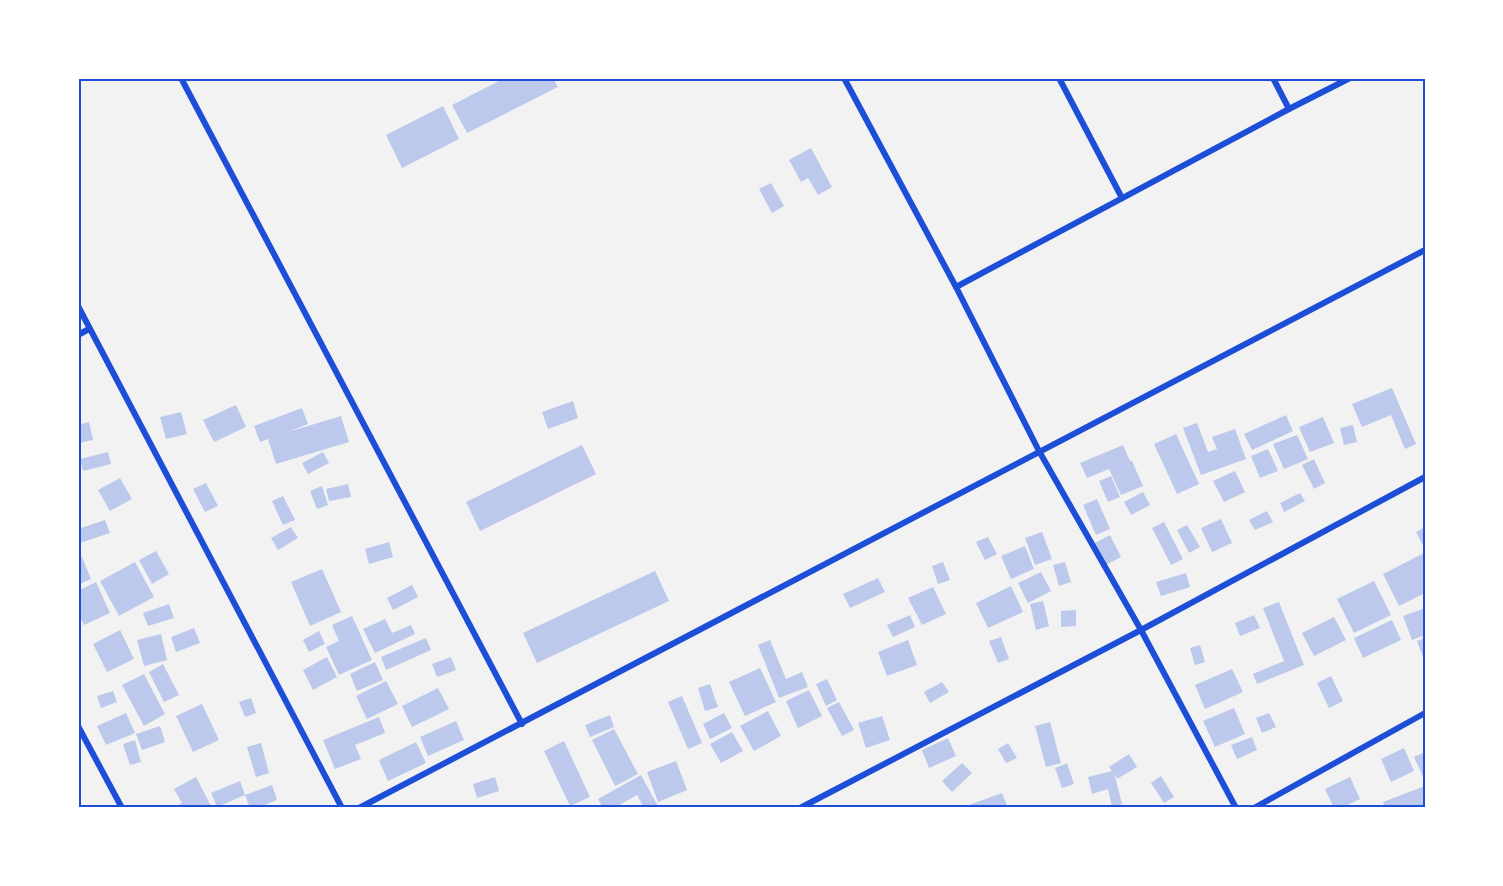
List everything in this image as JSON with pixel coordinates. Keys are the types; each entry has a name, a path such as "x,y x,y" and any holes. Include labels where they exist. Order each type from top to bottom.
{"street":[{"path":"182,78 522,724"},
{"path":"844,78 956,287 1039,451 1141,630 1236,808"},
{"path":"1059,78 1122,198"},
{"path":"1273,78 1289,109"},
{"path":"956,287 1350,78"},
{"path":"359,808 1425,250"},
{"path":"78,306 342,808"},
{"path":"78,335 89,329"},
{"path":"800,808 1141,630 1425,477"},
{"path":"1254,808 1425,713"},
{"path":"78,726 122,808"}],"building":[{"path":"505,78 553,78 558,87 467,133 452,105"},
{"path":"443,106 459,139 402,168 386,135"},
{"path":"811,148 832,187 818,195 808,178 801,182 789,160"},
{"path":"771,183 784,206 772,213 759,189"},
{"path":"1392,388 1416,444 1405,449 1391,415 1362,427 1352,404"},
{"path":"573,401 578,418 548,429 542,412"},
{"path":"236,405 246,427 214,442 203,420"},
{"path":"302,408 308,424 288,432 341,416 349,442 276,464 268,439 260,442 254,426"},
{"path":"181,412 187,434 166,439 160,417"},
{"path":"1286,415 1293,431 1252,450 1244,434"},
{"path":"1323,417 1334,443 1310,452 1299,427"},
{"path":"89,422 93,440 79,443 78,425"},
{"path":"1197,423 1208,452 1217,449 1212,437 1235,429 1246,459 1201,475 1183,428"},
{"path":"1353,425 1357,442 1344,445 1340,428"},
{"path":"1176,434 1199,484 1177,494 1154,444"},
{"path":"1297,435 1308,459 1284,469 1273,444"},
{"path":"582,445 596,474 480,531 466,502"},
{"path":"1123,445 1143,486 1121,495 1109,469 1087,478 1080,463"},
{"path":"1268,449 1278,471 1260,478 1251,456"},
{"path":"108,452 111,464 83,471 80,459"},
{"path":"323,452 329,463 308,474 302,463"},
{"path":"1314,459 1325,483 1314,489 1302,465"},
{"path":"1235,471 1245,492 1224,502 1213,481"},
{"path":"1111,476 1120,497 1108,502 1099,481"},
{"path":"120,478 132,499 110,511 98,490"},
{"path":"206,483 218,506 205,512 193,489"},
{"path":"348,484 351,497 329,501 326,489"},
{"path":"322,486 328,505 317,509 310,491"},
{"path":"1143,492 1150,505 1131,515 1124,502"},
{"path":"1300,493 1305,501 1284,512 1280,503"},
{"path":"283,496 295,520 283,525 272,501"},
{"path":"1097,499 1110,529 1096,535 1083,505"},
{"path":"1267,511 1273,522 1255,530 1249,520"},
{"path":"1221,519 1232,543 1212,552 1201,528"},
{"path":"105,520 110,533 80,543 78,529"},
{"path":"1164,522 1183,559 1171,565 1152,528"},
{"path":"1187,525 1200,547 1189,553 1177,530"},
{"path":"291,527 298,538 278,550 271,538"},
{"path":"1425,527 1425,549 1416,532"},
{"path":"1042,532 1052,559 1035,565 1025,538"},
{"path":"1110,535 1121,557 1102,567 1091,545"},
{"path":"988,537 997,554 985,560 976,542"},
{"path":"389,542 393,557 369,564 365,549"},
{"path":"1025,546 1034,569 1011,579 1001,556"},
{"path":"156,551 169,574 152,584 139,560"},
{"path":"1424,553 1425,593 1399,606 1383,574"},
{"path":"82,557 91,579 78,585 78,558"},
{"path":"135,562 154,597 119,616 100,581"},
{"path":"943,562 950,580 938,584 932,566"},
{"path":"1065,562 1071,582 1059,586 1053,565"},
{"path":"322,569 341,612 310,626 291,582"},
{"path":"655,571 669,601 537,663 523,633"},
{"path":"1041,572 1051,591 1028,603 1018,583"},
{"path":"1186,573 1190,587 1161,596 1156,582"},
{"path":"878,578 885,592 850,608 843,594"},
{"path":"1374,581 1391,615 1354,633 1337,599"},
{"path":"96,582 110,613 84,625 78,612 78,591"},
{"path":"412,585 418,597 393,610 387,598"},
{"path":"1011,586 1023,612 988,628 976,603"},
{"path":"933,587 946,614 922,625 908,598"},
{"path":"1043,601 1049,626 1036,630 1030,604"},
{"path":"1279,602 1304,665 1257,684 1253,674 1284,661 1263,608"},
{"path":"169,604 174,618 148,626 143,613"},
{"path":"1425,608 1425,635 1412,640 1403,616"},
{"path":"1076,610 1076,626 1061,627 1061,611"},
{"path":"910,615 915,627 893,637 887,625"},
{"path":"1254,615 1260,628 1240,636 1235,623"},
{"path":"352,616 372,660 339,675 326,647 339,641 332,625"},
{"path":"1334,617 1346,640 1314,656 1302,633"},
{"path":"385,619 392,633 411,625 415,634 375,653 363,629"},
{"path":"1392,620 1401,640 1363,658 1354,638"},
{"path":"194,628 200,643 176,652 171,637"},
{"path":"120,630 134,659 107,672 93,644"},
{"path":"319,631 325,644 309,652 303,640"},
{"path":"161,634 167,660 144,666 137,640"},
{"path":"1001,637 1009,659 998,663 989,641"},
{"path":"426,638 431,650 386,670 381,657"},
{"path":"1425,638 1425,656 1423,657 1417,641"},
{"path":"770,640 786,679 802,672 808,687 779,698 758,645"},
{"path":"908,640 917,665 887,676 878,652"},
{"path":"1200,645 1205,662 1195,665 1190,648"},
{"path":"327,657 337,677 313,690 303,670"},
{"path":"451,657 456,670 437,677 432,664"},
{"path":"375,662 383,680 357,691 350,674"},
{"path":"163,664 179,695 164,702 149,672"},
{"path":"760,668 776,702 745,716 729,682"},
{"path":"1232,669 1243,692 1205,709 1195,685"},
{"path":"144,674 165,714 144,726 122,685"},
{"path":"1331,676 1343,701 1329,708 1317,683"},
{"path":"827,679 837,700 826,706 816,684"},
{"path":"386,681 398,704 367,719 356,696"},
{"path":"942,682 949,692 930,703 924,692"},
{"path":"710,684 718,707 705,711 698,688"},
{"path":"438,688 449,709 412,727 402,706"},
{"path":"809,690 822,716 798,728 786,701"},
{"path":"113,691 117,702 101,708 97,696"},
{"path":"682,696 702,743 688,749 668,702"},
{"path":"251,698 256,713 245,717 239,702"},
{"path":"839,702 854,730 842,736 827,708"},
{"path":"202,704 219,740 193,752 176,716"},
{"path":"1234,708 1245,734 1215,747 1203,721"},
{"path":"768,711 781,736 754,751 740,726"},
{"path":"126,713 135,733 106,745 97,726"},
{"path":"724,713 732,728 710,739 703,724"},
{"path":"1269,713 1276,727 1262,733 1256,718"},
{"path":"610,715 614,727 590,737 585,725"},
{"path":"882,716 890,740 866,748 858,723"},
{"path":"379,717 385,733 355,745 361,759 335,769 323,740"},
{"path":"456,721 464,740 428,756 420,737"},
{"path":"1050,722 1061,763 1046,767 1035,726"},
{"path":"160,726 165,742 142,750 136,734"},
{"path":"614,729 638,774 615,786 592,740"},
{"path":"732,732 743,751 721,763 710,744"},
{"path":"1252,737 1257,750 1237,759 1231,745"},
{"path":"948,738 956,756 929,768 922,750"},
{"path":"135,740 141,762 130,765 123,744"},
{"path":"564,741 590,797 570,806 544,751"},
{"path":"416,742 426,763 388,781 379,760"},
{"path":"261,743 269,773 256,777 247,747"},
{"path":"1008,743 1017,758 1006,763 998,749"},
{"path":"1404,748 1414,771 1391,782 1381,759"},
{"path":"1425,752 1425,781 1414,757"},
{"path":"1129,754 1137,767 1117,779 1114,773 1122,804 1112,807 1108,789 1092,794 1088,777 1112,771 1109,767"},
{"path":"676,761 687,790 658,802 647,772"},
{"path":"962,763 972,773 952,792 942,781"},
{"path":"1067,763 1074,784 1062,788 1055,768"},
{"path":"641,775 659,808 644,808 637,795 614,808 603,808 598,799"},
{"path":"1161,776 1174,797 1164,803 1151,783"},
{"path":"196,777 212,808 173,808 182,803 174,789"},
{"path":"495,777 499,791 477,798 473,784"},
{"path":"1350,777 1360,799 1341,808 1334,808 1325,789"},
{"path":"240,781 245,795 217,807 211,793"},
{"path":"272,785 277,800 250,808 245,795"},
{"path":"1425,786 1425,808 1385,808 1383,802"},
{"path":"1002,793 1008,808 961,808"}]}
